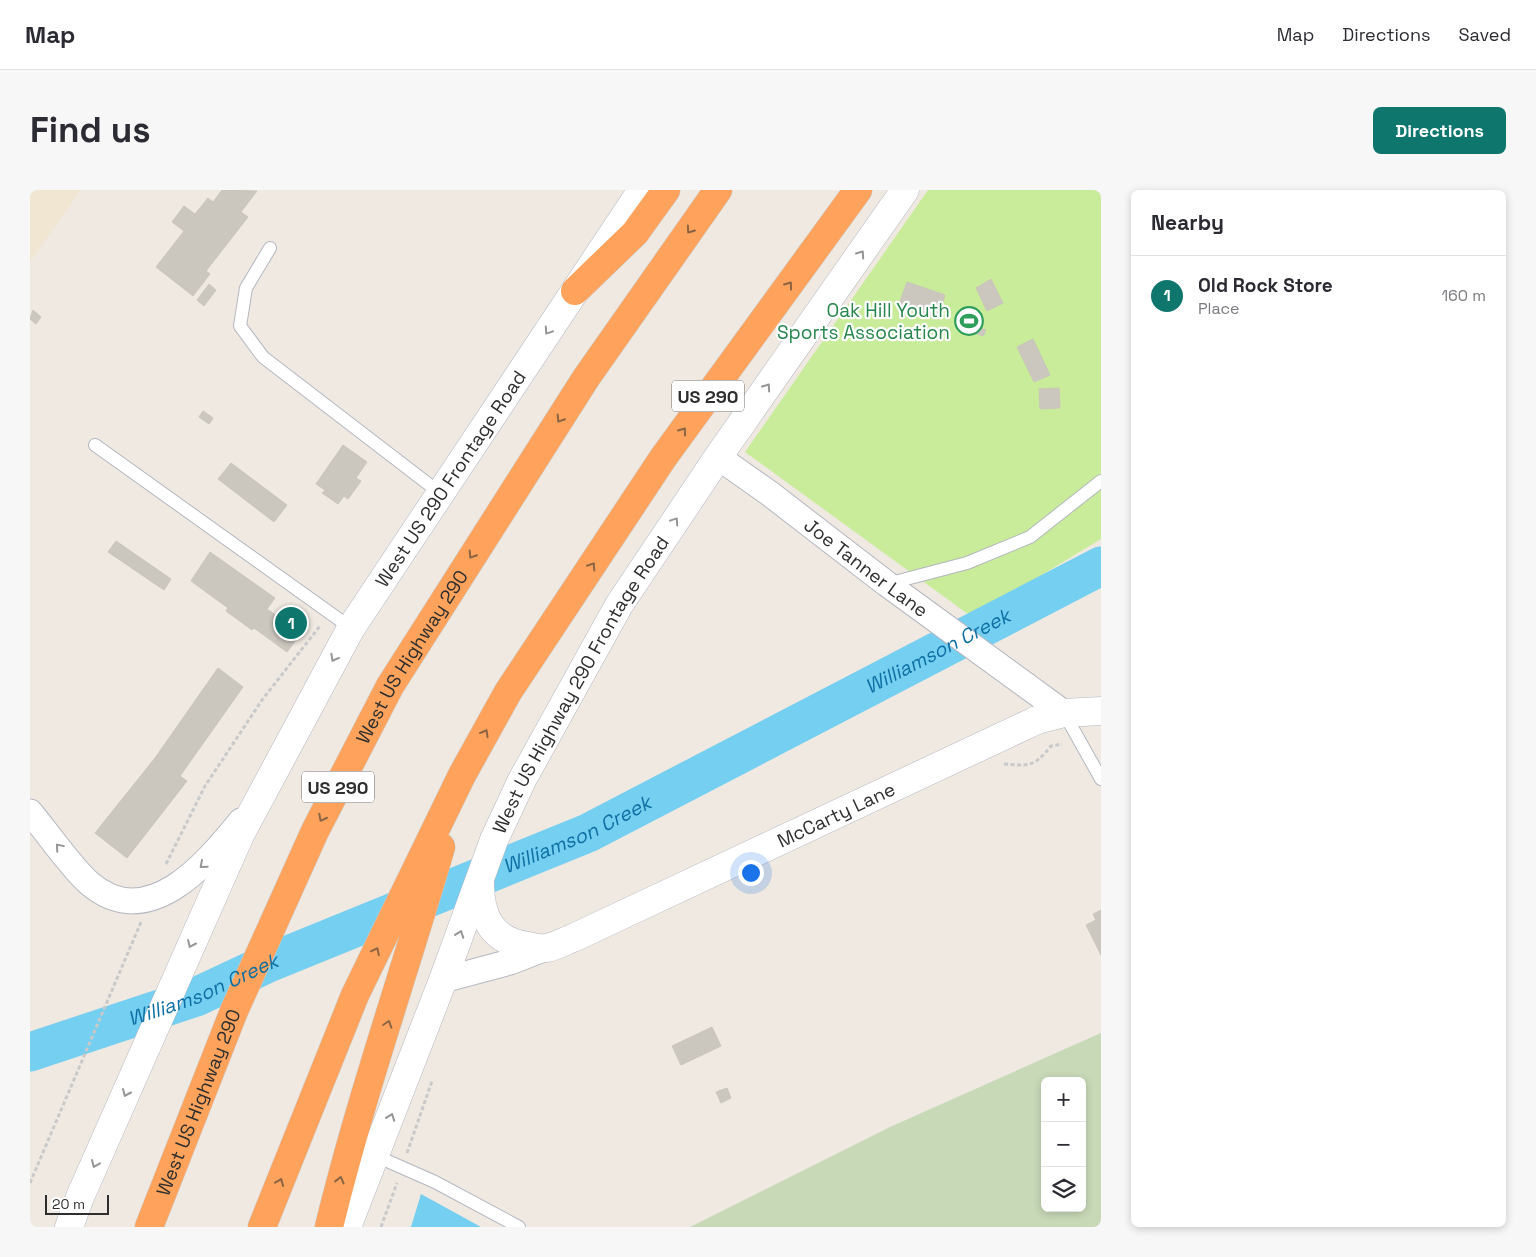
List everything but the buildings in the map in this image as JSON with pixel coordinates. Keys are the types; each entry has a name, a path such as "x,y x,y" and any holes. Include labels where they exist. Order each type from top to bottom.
{"highway":[{"path":"575,291 635,234 666,190"},
{"name":"West US Highway 290","path":"149,1227 234,1011 320,823 390,686 586,378 718,190"},
{"name":"US 290","path":"462,775 508,692 663,458 858,190"},
{"path":"329,1227 346,1154 404,972 462,775"},
{"path":"262,1227 355,995 462,775"}],"main road":[{"name":"West US 290 Frontage Road","path":"257,801 351,628 642,190"},
{"name":"West US Highway 290 Frontage Road","path":"347,1227 443,980 494,840 522,780 619,605 718,458 905,190"},
{"name":"McCarty Lane","path":"480,879 480,904 488,924 501,937 519,944 546,948 573,938 1037,720 1064,712 1101,711"},
{"path":"70,1227 114,1119 257,801"}],"street":[{"name":"Joe Tanner Lane","path":"718,458 769,493 892,588 1064,712"},
{"path":"30,812 88,882 110,897 128,901 158,896 183,882 209,860 257,801"},
{"name":"McCarty Lane","path":"443,980 510,962 546,948"}],"lane":[{"path":"270,248 246,288 240,326 264,357 440,492"},
{"path":"95,445 351,628"},
{"path":"892,588 967,563 1030,537 1101,481"},
{"path":"1064,712 1101,779"},
{"path":"376,1156 436,1182 519,1227"}],"shaded area":[{"path":"30,190 81,190 30,262"}],"green space":[{"name":"Oak Hill Youth Sports Association","path":"928,190 1101,190 1101,539 972,617 745,452"},
{"path":"1101,1033 1101,1227 690,1227 890,1127"}],"water":[{"path":"421,1194 481,1227 411,1227"}],"waterway":[{"name":"Williamson Creek","path":"30,1052 196,997 266,964 588,833 1101,566"}],"place":[{"name":"Oak Hill Youth Sports Association","path":"969,321"},
{"name":"Old Rock Store","path":"291,623"}]}
